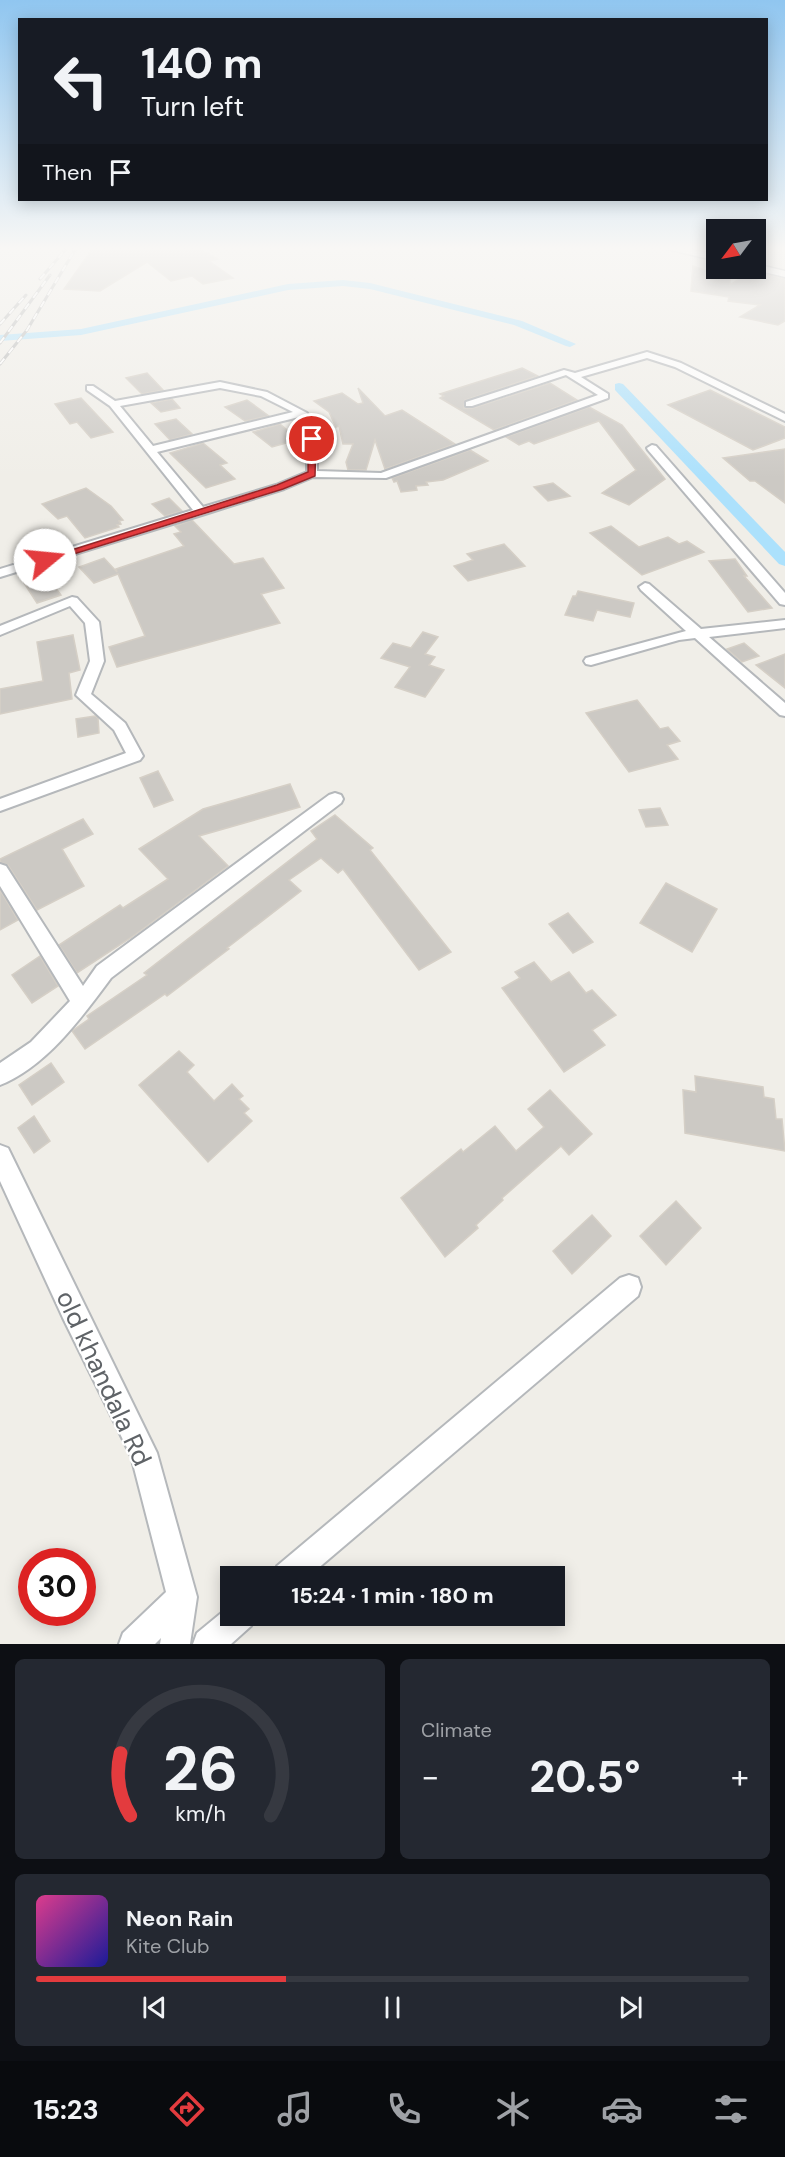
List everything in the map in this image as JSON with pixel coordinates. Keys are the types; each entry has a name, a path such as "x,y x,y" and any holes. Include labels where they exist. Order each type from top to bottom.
{"street":[{"path":"574,376 647,355 678,365 785,418"},
{"path":"0,573 280,487 312,474 382,476 605,396 567,372 469,404"},
{"path":"113,404 220,385 264,394 302,413 312,439 312,474"},
{"path":"90,388 113,404 201,512"},
{"path":"151,450 302,413"},
{"path":"652,448 785,601"},
{"path":"645,587 785,711"},
{"path":"0,631 72,601 92,622 98,661 83,695 120,727 135,756 0,805"},
{"path":"591,661 678,636 785,624"},
{"path":"0,1075 38,1048 82,1002 104,972 335,799"},
{"path":"0,871 82,1002"},
{"name":"old khandala Rd","path":"0,1156 72,1309 144,1453 182,1597 175,1644"},
{"path":"299,1566 629,1287"},
{"path":"134,1644 182,1597"},
{"path":"207,1644 229,1626"}],"building":[{"path":"522,368 538,376 465,400 464,408 473,408 550,383 577,400 494,430 440,398 444,396 440,394"},
{"path":"147,373 163,390 142,394 126,378"},
{"path":"358,388 385,416 402,410 455,444 385,469 375,440 366,470 348,470 346,462 353,444 343,444 339,426 336,427 329,412 314,401 342,393 358,404 363,403"},
{"path":"710,390 785,427 785,438 753,450 668,405"},
{"path":"81,398 113,432 91,438 77,422 70,424 55,404"},
{"path":"172,399 180,408 161,412 151,403"},
{"path":"247,400 269,416 245,421 225,407"},
{"path":"589,407 622,425 665,479 629,505 602,493 636,470 599,421 534,444 529,441 519,445 506,437"},
{"path":"176,419 192,434 170,440 155,424"},
{"path":"280,424 297,440 272,447 253,432"},
{"path":"203,443 227,463 220,465 235,479 206,488 170,453"},
{"path":"785,449 785,503 755,481 750,481 723,458"},
{"path":"470,450 488,461 443,480 416,486 417,490 401,492 397,481 394,482 392,478"},
{"path":"553,483 570,496 548,501 534,487"},
{"path":"86,488 111,506 123,520 119,521 121,524 117,525 119,527 85,538 67,516 58,519 42,504"},
{"path":"169,498 182,511 165,516 152,504"},
{"path":"192,520 234,564 263,558 284,588 261,594 280,623 117,667 109,647 145,636 118,574 94,583 79,567 104,558 117,572 116,569 184,546 174,534 181,532 175,526"},
{"path":"611,526 639,547 668,537 679,544 687,541 704,552 642,575 590,533"},
{"path":"504,544 525,566 468,581 454,566 473,560 467,554"},
{"path":"735,559 747,576 744,576 772,608 748,612 709,561"},
{"path":"47,576 61,595 37,603 24,583"},
{"path":"578,591 634,603 630,617 597,610 593,621 565,615 573,596 576,596"},
{"path":"423,632 438,637 425,654 435,657 429,665 444,670 425,697 395,687 410,667 381,658 393,643 411,648"},
{"path":"73,635 80,670 69,673 72,699 0,714 0,689 43,681 37,642"},
{"path":"744,643 759,656 742,662 727,649"},
{"path":"785,654 785,688 756,665"},
{"path":"637,700 660,729 668,727 680,741 667,745 678,759 629,772 586,713"},
{"path":"95,716 98,718 99,733 78,737 76,719"},
{"path":"158,771 173,800 154,807 140,778"},
{"path":"290,784 300,807 199,836 228,866 132,937 77,973 59,945 120,905 123,908 168,879 139,849 203,809"},
{"path":"660,808 668,825 646,827 639,810"},
{"path":"335,815 373,848 370,850 451,952 419,970 343,869 338,873 321,858 289,880 301,891 167,996 165,994 85,1049 72,1031 89,1019 87,1016 147,975 144,973 317,839 311,831"},
{"path":"83,819 93,834 62,849 84,886 37,910 8,865 0,862 0,859"},
{"path":"666,883 717,909 692,952 640,923"},
{"path":"0,890 18,920 0,930"},
{"path":"568,913 593,942 573,953 549,924"},
{"path":"40,956 58,986 32,1003 12,975"},
{"path":"534,962 551,982 569,972 586,993 592,990 616,1015 592,1030 605,1045 564,1072 502,988 520,978 515,972"},
{"path":"179,1051 194,1065 187,1072 214,1101 232,1084 243,1096 239,1099 249,1109 244,1113 252,1121 208,1162 139,1085"},
{"path":"51,1063 64,1082 32,1105 19,1085"},
{"path":"695,1076 763,1087 764,1097 774,1099 776,1119 782,1119 785,1151 685,1133 683,1090 696,1092"},
{"path":"550,1090 592,1134 569,1155 561,1146 502,1198 503,1200 476,1225 478,1228 445,1257 401,1198 461,1149 463,1152 495,1126 516,1151 544,1127 528,1109"},
{"path":"34,1116 50,1141 34,1153 18,1128"},
{"path":"676,1201 701,1228 666,1265 640,1236"},
{"path":"592,1215 611,1236 572,1274 553,1251"}],"waterway":[{"path":"0,338 81,332 114,325"},
{"path":"522,325 570,344"},
{"path":"619,387 785,561"}],"railway":[{"path":"0,343 13,325"},
{"path":"0,364 30,325"}],"route":[{"path":"45,560 280,487 312,474 312,439"}]}
